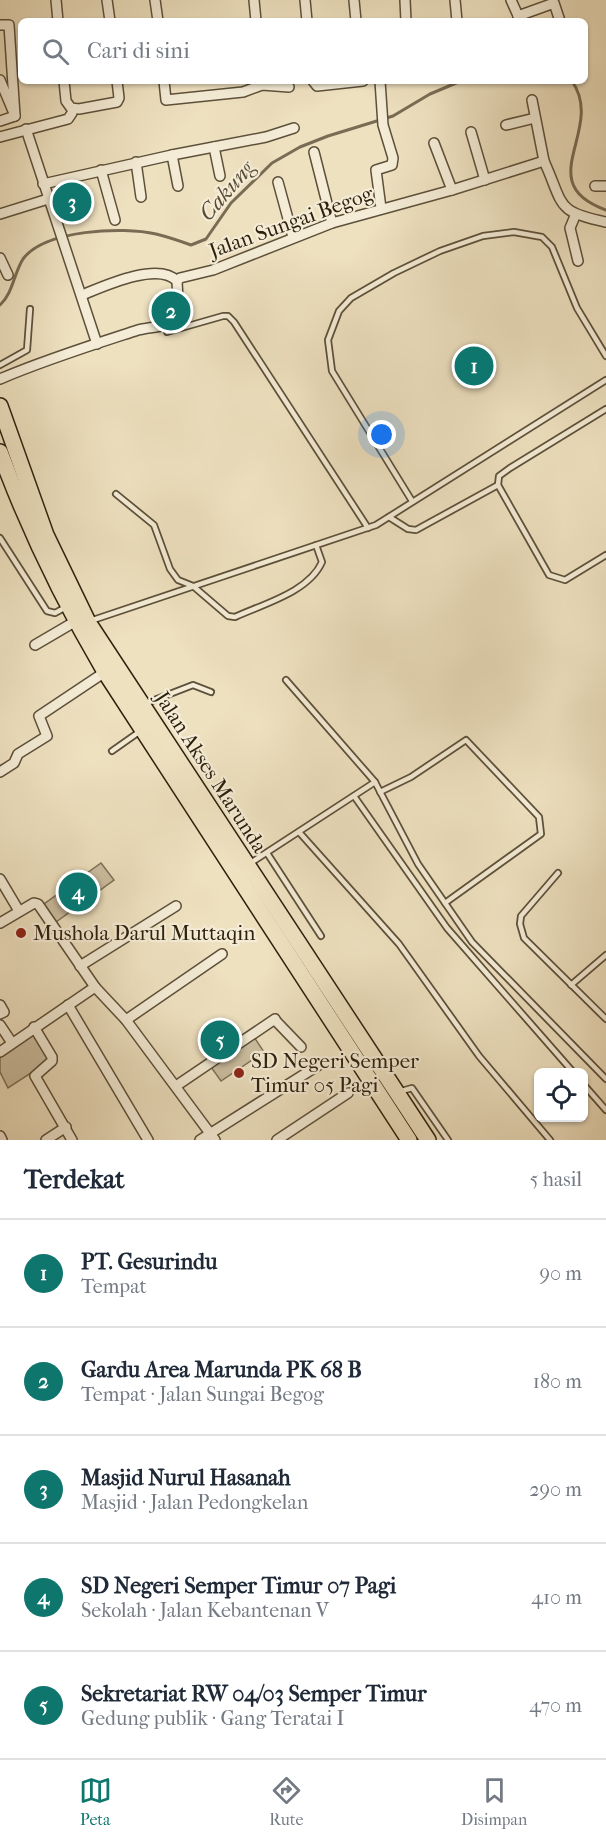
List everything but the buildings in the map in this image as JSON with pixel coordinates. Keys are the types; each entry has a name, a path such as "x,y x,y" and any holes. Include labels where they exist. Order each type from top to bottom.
{"main road":[{"name":"Jalan Akses Marunda","path":"0,405 46,535 105,672 409,1140"},
{"name":"Jalan Akses Marunda","path":"0,452 34,537 68,606 143,704 246,866 428,1140"}],"street":[{"path":"56,0 58,18"},
{"path":"107,0 110,18"},
{"path":"155,0 158,18"},
{"path":"254,0 256,18"},
{"path":"305,0 307,18"},
{"path":"354,0 356,18"},
{"path":"405,0 406,18"},
{"path":"455,0 457,18"},
{"path":"511,0 524,15 554,3 559,18"},
{"path":"0,24 9,25 15,116"},
{"path":"0,80 15,116"},
{"path":"64,84 66,101 71,108 79,109 117,102 119,98 117,84"},
{"path":"164,84 165,100 243,92 260,84"},
{"path":"269,84 289,87"},
{"path":"314,84 315,86 334,84"},
{"path":"380,84 383,125 393,158 392,165 376,170 381,208"},
{"path":"532,100 544,160 565,209 575,216 606,222"},
{"path":"0,137 68,119 72,113"},
{"path":"0,121 15,116"},
{"path":"506,125 535,118"},
{"path":"43,184 136,162 266,137 294,128"},
{"path":"26,129 97,344"},
{"path":"471,132 480,156 484,180"},
{"path":"434,143 452,190"},
{"path":"214,147 220,176"},
{"path":"314,152 332,223"},
{"path":"172,155 178,186"},
{"name":"Jalan Sungai Begog","path":"177,281 180,278 213,270 332,223 452,190 544,160"},
{"path":"136,162 141,196"},
{"path":"101,170 115,220"},
{"path":"278,183 293,237"},
{"path":"596,186 606,186"},
{"path":"0,214 48,199"},
{"path":"575,216 570,228 578,261"},
{"path":"0,258 8,275"},
{"path":"0,380 97,344 178,320 177,281 172,275 154,272 121,280 82,295"},
{"path":"35,645 82,622"},
{"path":"0,772 14,764 18,754 47,736 39,716 105,672"},
{"path":"0,879 19,911"},
{"path":"0,923 34,903 38,904 80,966 126,1020 212,1137"},
{"path":"80,966 176,906"},
{"path":"126,1020 222,954"},
{"path":"0,1052 34,1027 98,988"},
{"path":"0,1005 4,1012 0,1014"},
{"path":"68,1005 148,1140"},
{"path":"176,1086 275,1020 301,1047"},
{"path":"0,1025 12,1043"},
{"path":"34,1027 52,1057 52,1061 35,1076 72,1140"},
{"path":"200,1140 212,1137 319,1065"},
{"path":"277,1140 348,1093"},
{"path":"46,1140 66,1127"},
{"path":"0,1136 2,1140"}],"lane":[{"path":"412,501 332,371 328,340 339,311 351,298 431,255 483,236 514,232 542,237 552,247 577,308 606,356"},
{"path":"0,365 27,350 30,309"},
{"path":"167,332 228,316 368,528"},
{"path":"82,622 368,528 606,380"},
{"path":"606,409 510,468 499,476 498,485 549,575 565,580 606,555"},
{"path":"389,517 408,529 416,530 498,485"},
{"path":"116,494 154,525 170,569 178,580 192,586 228,616 235,616 282,596 317,573 322,562 316,545"},
{"path":"0,538 47,611 55,613 68,606"},
{"path":"286,680 375,782 418,864 472,942 606,1079"},
{"path":"143,704 193,685 211,692"},
{"path":"112,751 142,730"},
{"path":"380,792 411,777 466,740 539,817 541,834 445,903"},
{"path":"246,866 375,782"},
{"path":"354,796 447,928 570,1068"},
{"path":"299,832 399,944 479,1056 550,1140"},
{"path":"267,853 321,936"},
{"path":"558,873 521,916 520,924 528,944 606,1019"},
{"path":"571,985 606,955"},
{"path":"396,1093 412,1088 448,1140"},
{"path":"588,1090 606,1110"}],"shaded area":[{"path":"101,863 114,880 56,922 44,904"},
{"path":"39,1026 57,1056 8,1088 0,1072 0,1053"},
{"path":"254,1037 264,1052 221,1081 211,1067"}],"waterway":[{"name":"Cakung","path":"0,305 8,295 23,259 33,249 66,236 124,230 156,234 191,245 206,239 231,203 272,163 300,147 328,136 393,116 430,94 454,84"},
{"name":"Cakung","path":"573,84 580,100 581,118 571,170 573,185 584,199 606,210"}],"place":[{"name":"Masjid Nurul Hasanah","path":"72,202"},
{"name":"Gardu Area Marunda PK 68 B","path":"171,311"},
{"name":"PT. Gesurindu","path":"474,366"},
{"name":"SD Negeri Semper Timur 07 Pagi","path":"78,892"},
{"name":"Mushola Darul Muttaqin","path":"21,933"},
{"name":"Sekretariat RW 04/03 Semper Timur","path":"220,1040"},
{"name":"SD Negeri Semper Timur 05 Pagi","path":"239,1073"}]}
